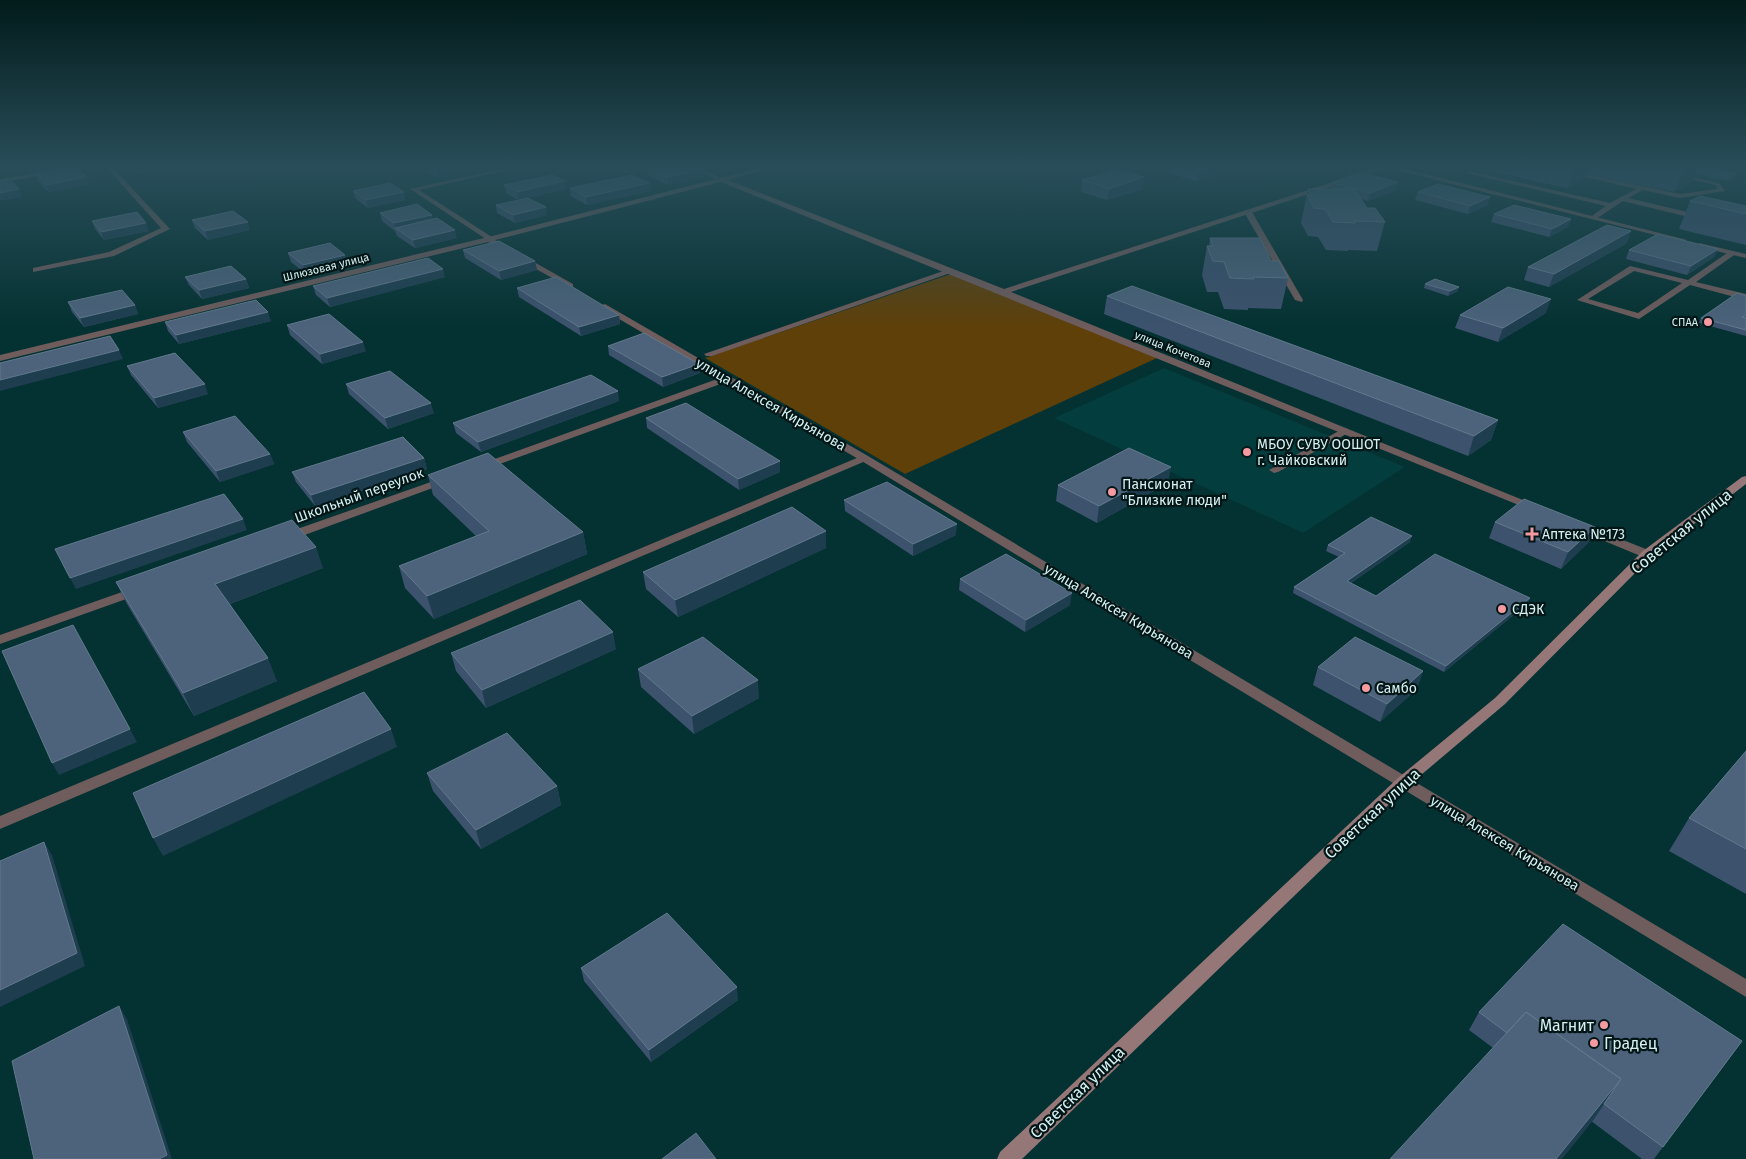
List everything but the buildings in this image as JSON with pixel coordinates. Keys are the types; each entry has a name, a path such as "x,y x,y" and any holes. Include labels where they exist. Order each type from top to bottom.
{"main road":[{"name":"Советская улица","path":"1007,1159 1403,782 1500,701 1647,554 1746,479"}],"street":[{"path":"36,270 111,254 166,229 158,220"},
{"path":"461,220 582,293"},
{"name":"Шлюзовая улица","path":"0,358 559,220"},
{"name":"улица Кочетова","path":"824,220 1541,511"},
{"path":"1003,292 1223,220"},
{"path":"1253,220 1299,300"},
{"path":"1604,220 1687,241"},
{"path":"1696,244 1746,256"},
{"path":"1733,253 1691,282 1639,316 1581,300 1633,268 1691,282 1746,297"},
{"path":"710,354 952,271"},
{"name":"улица Алексея Кирьянова","path":"598,303 864,458 1746,989"},
{"name":"Школьный переулок","path":"280,539 728,378"},
{"path":"1274,470 1344,431"},
{"path":"0,823 864,458"},
{"path":"1568,522 1647,554"},
{"path":"0,640 149,586"}],"shaded area":[{"path":"951,274 1157,358 905,474 705,358"},
{"name":"МБОУ СУВУ ООШОТ г. Чайковский","path":"1164,368 1405,467 1303,533 1054,418"}],"place":[{"name":"СПАА","path":"1708,322"},
{"name":"МБОУ СУВУ ООШОТ г. Чайковский","path":"1247,452"},
{"name":"Пансионат \"Близкие люди\"","path":"1112,492"},
{"name":"Аптека №173","path":"1532,534"},
{"name":"СДЭК","path":"1502,609"},
{"name":"Самбо","path":"1366,688"},
{"name":"Магнит","path":"1604,1025"},
{"name":"Градец","path":"1594,1043"}]}
